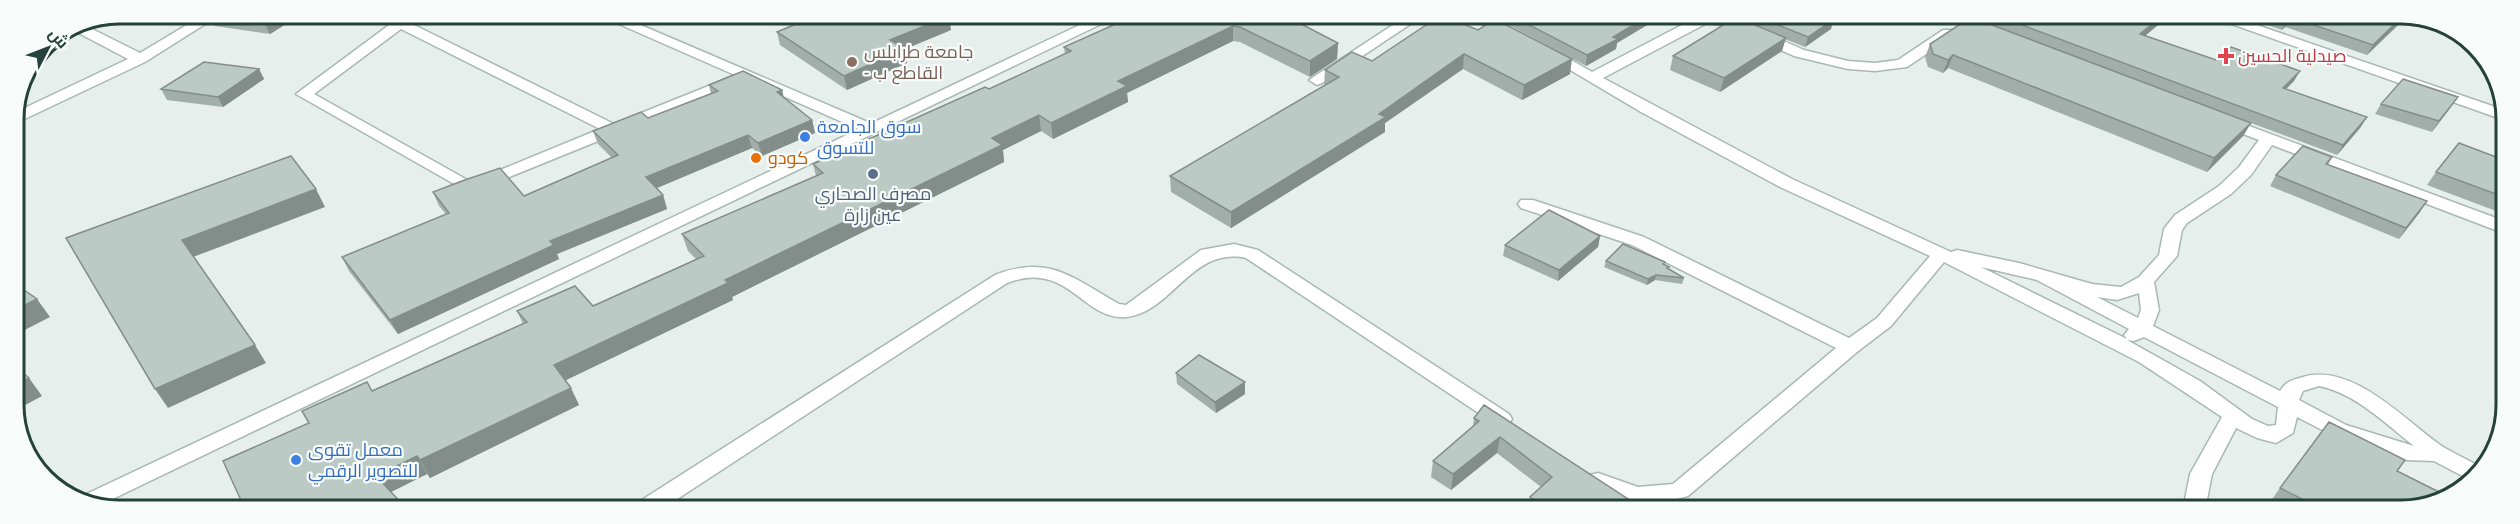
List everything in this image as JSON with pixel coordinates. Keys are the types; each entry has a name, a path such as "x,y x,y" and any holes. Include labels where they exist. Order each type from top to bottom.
{"street":[{"path":"24,114 140,59 198,24"},
{"path":"400,24 304,94 470,188 747,76"},
{"path":"416,24 614,130"},
{"path":"626,24 872,129"},
{"path":"97,497 872,129 1086,24"},
{"path":"1317,80 1403,24"},
{"path":"1489,24 1533,45 1786,183 1941,254 2122,345 2171,371 2233,416 2264,433 2276,435 2286,428 2289,422 2290,392 2304,382 2319,379 2334,382 2372,402 2437,453 2470,470"},
{"path":"1592,78 1694,24"},
{"path":"1735,24 1799,53 1826,62 1875,67 1902,64 1962,24"},
{"path":"1970,24 1997,35"},
{"path":"2239,24 2495,112"},
{"path":"84,31 140,59"},
{"path":"2215,118 2496,224"},
{"path":"1941,254 1996,263 2091,290 2117,294 2128,291 2145,281 2168,256 2173,229 2181,219 2225,190 2245,171 2268,139"},
{"path":"1527,204 1638,241 1850,347"},
{"path":"659,500 1001,279 1029,269 1048,270 1115,310 1126,311 1136,308 1207,254 1234,250 1252,254 1516,428"},
{"path":"1587,474 1615,492 1642,497 1661,496 1680,490 1850,347 1884,322 1941,254"},
{"path":"2044,277 2355,437 2412,454 2437,453"},
{"path":"2122,345 2150,318 2152,307 2145,281"},
{"path":"2195,500 2207,461 2233,416"}],"building":[{"path":"796,24 929,24 890,40 905,49 844,76 777,32"},
{"path":"1116,24 1301,24 1338,43 1310,61 1240,27 1233,26 1118,81 1127,86 1051,123 1039,115 992,138 1002,145 725,280 728,283 554,365 571,388 420,460 417,456 376,476 399,500 241,500 223,461 309,423 302,411 367,382 372,391 527,322 517,311 575,286 593,306 704,256 682,234 823,173 813,164 985,87 989,89 1071,51 1064,47"},
{"path":"1428,24 1463,24 1478,30 1487,24 1505,24 1572,59 1524,85 1464,54 1379,114 1386,117 1231,212 1170,176 1339,77 1325,70 1352,52 1372,61"},
{"path":"1527,24 1635,24 1613,37 1618,39 1587,55"},
{"path":"1725,24 1753,24 1786,38 1724,78 1673,56"},
{"path":"1776,24 1827,24 1808,37"},
{"path":"1960,24 1989,24 2251,123 2214,158 1953,55 1948,60 1933,54 1930,44"},
{"path":"2019,24 2152,24 2140,34 2216,60 2231,47 2300,71 2283,88 2367,117 2343,145"},
{"path":"2311,24 2395,24 2373,45"},
{"path":"204,62 259,69 218,97 161,89"},
{"path":"743,71 782,90 777,92 812,120 758,143 748,135 646,177 663,195 550,241 554,245 390,320 342,257 449,213 433,192 462,181 500,168 524,196 618,155 593,131 641,112 648,118 718,91 709,85"},
{"path":"2403,79 2458,97 2439,121 2381,104"},
{"path":"2459,143 2496,157 2496,194 2436,172"},
{"path":"2303,146 2332,157 2326,164 2427,201 2406,228 2276,175"},
{"path":"291,156 316,189 182,240 255,345 155,389 66,238"},
{"path":"1549,210 1600,236 1559,270 1505,245"},
{"path":"1623,244 1665,262 1663,264 1669,267 1667,268 1684,278 1656,275 1648,279 1606,261"},
{"path":"24,290 37,299 24,306"},
{"path":"1199,355 1245,382 1215,402 1176,373"},
{"path":"1484,405 1630,500 1534,500 1530,497 1552,477 1500,437 1453,474 1433,461 1479,421 1474,418"},
{"path":"2329,422 2405,460 2397,471 2439,492 2401,500 2304,500 2280,488"}],"place":[{"name":"صيدلية الحسين","path":"2226,56"},
{"name":"جامعة طرابلس - القاطع ب","path":"852,62"},
{"name":"سوق الجامعة للتسوق","path":"805,137"},
{"name":"كودو","path":"756,158"},
{"name":"مصرف الصحاري عين زارة","path":"873,174"},
{"name":"معمل تقوى للتصوير الرقمي","path":"296,460"}]}
